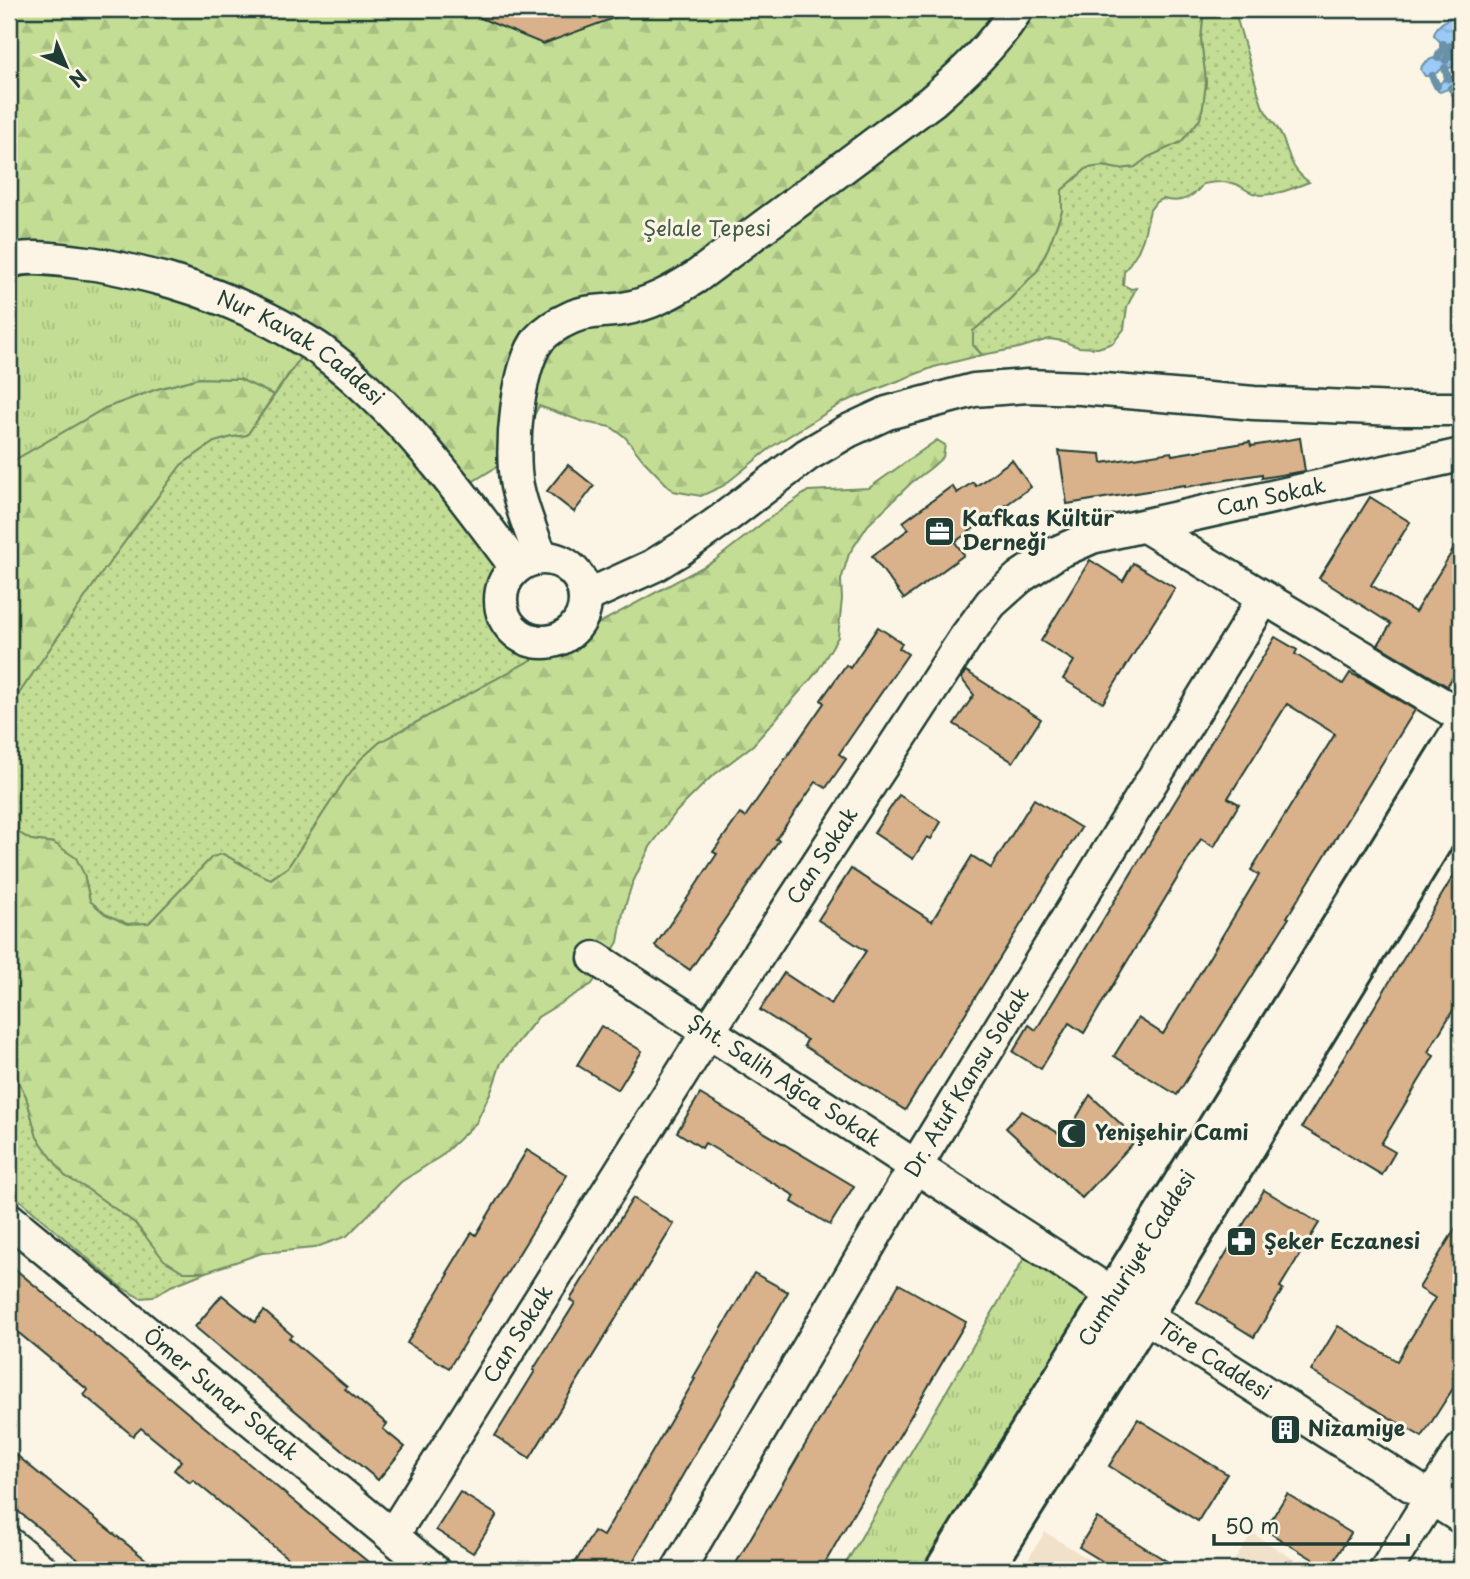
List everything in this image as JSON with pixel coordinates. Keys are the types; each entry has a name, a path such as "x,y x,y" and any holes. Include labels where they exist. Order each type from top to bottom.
{"highway":[{"name":"Cumhuriyet Caddesi","path":"983,1570 1129,1306 1461,733"},
{"name":"Cumhuriyet Caddesi","path":"945,1570 1129,1306 1461,794"}],"street":[{"path":"529,562 524,513 516,484 515,429 525,368 539,340 573,316 642,306 668,295 696,277 932,101 968,70 993,43 1017,9"},
{"name":"Nur Kavak Caddesi","path":"11,258 99,264 197,289 243,306 322,351 355,377 422,446 459,491 529,562"},
{"path":"586,597 670,556 807,455 848,431 887,413 974,390 1028,386 1081,388 1254,403 1461,409"},
{"name":"Can Sokak","path":"392,1536 708,1032 965,638 991,603 1020,577 1056,553 1092,537 1461,455"},
{"path":"1145,526 1461,716"},
{"path":"554,558 566,564 583,584 586,597 579,623 570,633 559,639 545,642 525,638 510,626 503,615 502,589 507,577 529,562 554,558"},
{"name":"Dr. Atuf Kansu Sokak","path":"678,1570 915,1167 1264,598"},
{"name":"Şht. Salih Ağca Sokak","path":"595,958 1129,1306"},
{"name":"Ömer Sunar Sokak","path":"9,1219 433,1570"},
{"name":"Töre Caddesi","path":"1129,1306 1461,1517"},
{"path":"1386,1570 1461,1450"},
{"path":"9,1544 41,1570"}],"shaded area":[{"path":"1045,1532 1106,1570 1021,1570"},
{"path":"1252,1533 1311,1570 1228,1570"}],"green space":[{"name":"Şelale Tepesi","path":"9,9 1211,9 1203,18 1201,39 1206,82 1200,119 1181,142 1148,157 1135,167 1087,168 1062,190 1062,211 1037,271 973,331 973,345 982,355 934,367 844,402 773,446 723,486 701,496 673,491 625,437 611,427 584,422 539,406 530,423 529,447 459,490 322,351 9,251"},
{"path":"1211,9 1234,9 1262,105 1278,129 1296,170 1309,182 1261,195 1236,184 1203,184 1186,199 1163,199 1156,202 1150,210 1138,251 1124,272 1123,285 1136,288 1127,307 1124,329 1113,343 1098,348 1078,347 1049,339 982,355 973,345 973,331 1037,271 1062,211 1062,190 1087,168 1135,167 1148,157 1181,142 1200,119 1206,82 1201,39 1203,18"},
{"path":"9,263 99,264 310,344 274,395 240,379 199,378 157,389 105,408 9,463"},
{"path":"310,344 355,377 507,577 502,605 510,626 530,639 559,639 561,644 380,742 361,759 347,777 288,867 270,879 257,875 240,862 212,857 149,923 127,924 105,914 90,901 84,874 54,843 31,840 9,827 9,708 101,574 181,465 214,442 247,435"},
{"path":"199,378 240,379 274,395 247,435 214,442 181,465 101,574 9,708 9,463 105,408 157,389"},
{"path":"937,440 945,445 943,457 911,483 868,525 849,554 841,580 838,637 817,672 753,745 710,778 677,811 650,847 632,884 618,942 592,984 538,1017 501,1063 476,1123 441,1156 401,1182 347,1236 314,1248 262,1253 206,1272 184,1272 164,1260 135,1223 65,1176 37,1137 26,1096 9,1062 9,827 31,840 54,843 76,858 84,874 90,901 105,914 127,924 149,923 212,857 223,854 271,879 288,867 347,777 361,759 380,742 714,561 808,491 869,488"},
{"path":"9,1062 26,1096 37,1137 65,1176 135,1223 165,1260 184,1272 206,1272 171,1286 153,1297 140,1298 121,1287 9,1191"},
{"path":"1033,1243 1099,1285 922,1570 842,1570"}],"water":[{"path":"1461,11 1461,42 1452,47 1441,43 1434,35 1436,30 1441,23"},
{"path":"1434,58 1454,58 1458,62 1454,67 1425,76 1421,70 1422,65"},
{"path":"1461,74 1461,88 1438,91 1437,86 1445,79"}],"building":[{"path":"459,9 632,9 633,11 543,44"},
{"path":"1300,438 1305,471 1262,478 1262,474 1067,504 1059,451 1101,454 1102,463 1250,442 1251,446"},
{"path":"1012,460 1031,487 955,542 964,555 904,599 872,556 909,529 903,522 952,486 957,493 973,482 976,486"},
{"path":"568,465 594,486 574,512 547,491"},
{"path":"1370,497 1410,522 1371,585 1415,612 1461,537 1461,664 1447,686 1378,645 1391,624 1319,578"},
{"path":"1090,560 1123,581 1133,563 1175,588 1103,703 1063,679 1074,661 1041,641"},
{"path":"878,627 902,643 899,648 908,654 839,754 846,759 826,788 816,782 690,970 655,946 717,854 713,852 740,814 745,817 824,703 821,700 846,665 850,668"},
{"path":"1275,637 1297,650 1295,654 1343,684 1350,673 1415,710 1287,917 1289,918 1177,1095 1114,1056 1138,1018 1163,1034 1259,875 1251,870 1335,734 1287,704 1228,798 1239,804 1214,847 1201,839 1084,1033 1069,1023 1041,1069 1013,1052 1029,1025 1036,1030"},
{"path":"966,671 1041,719 1013,762 954,724 974,695 961,678"},
{"path":"899,795 941,822 931,839 927,837 913,859 874,833"},
{"path":"1034,799 1081,828 905,1110 804,1046 807,1040 760,1010 784,973 831,1004 866,951 818,920 851,869 932,921 972,856 991,868"},
{"path":"1461,863 1461,997 1428,1052 1434,1056 1381,1144 1395,1152 1382,1175 1302,1127"},
{"path":"601,1026 642,1051 618,1090 577,1065"},
{"path":"700,1094 854,1186 830,1225 792,1202 795,1196 705,1143 702,1148 677,1132"},
{"name":"Yenişehir Cami","path":"1090,1095 1137,1139 1082,1198 1006,1128 1022,1111 1065,1137"},
{"path":"527,1150 567,1175 449,1368 407,1343 472,1232 476,1235"},
{"path":"1264,1190 1319,1223 1280,1287 1283,1289 1254,1337 1197,1302"},
{"path":"633,1198 674,1224 530,1458 495,1436 575,1303 570,1300"},
{"path":"1461,1219 1461,1376 1422,1437 1311,1371 1338,1326 1397,1361 1435,1298 1419,1288"},
{"path":"9,1264 378,1570 302,1570 193,1480 190,1483 174,1470 181,1461 141,1428 133,1436 84,1395 88,1390 9,1325"},
{"path":"754,1273 788,1292 628,1570 571,1570 594,1531 603,1536"},
{"path":"899,1284 966,1322 821,1570 732,1570"},
{"path":"222,1295 255,1322 264,1311 292,1335 289,1338 387,1424 383,1429 405,1447 378,1480 195,1327"},
{"path":"1138,1419 1227,1474 1198,1521 1109,1466"},
{"path":"9,1449 159,1570 91,1570 9,1504"},
{"path":"460,1492 497,1515 473,1553 436,1530"},
{"path":"1287,1494 1351,1533 1329,1569 1265,1530"},
{"path":"1097,1518 1181,1570 1117,1570 1079,1547"}],"waterway":[{"path":"1438,58 1443,44"},
{"path":"1446,60 1450,46"},
{"path":"1454,58 1456,46"},
{"path":"1457,64 1457,76"},
{"path":"1445,68 1448,78"},
{"path":"1432,76 1437,86"},
{"path":"1451,88 1458,97"}],"place":[{"name":"Kafkas Kültür Derneği","path":"939,531"},
{"name":"Yenişehir Cami","path":"1072,1133"},
{"name":"Şeker Eczanesi","path":"1241,1242"},
{"name":"Nizamiye","path":"1285,1429"}]}
